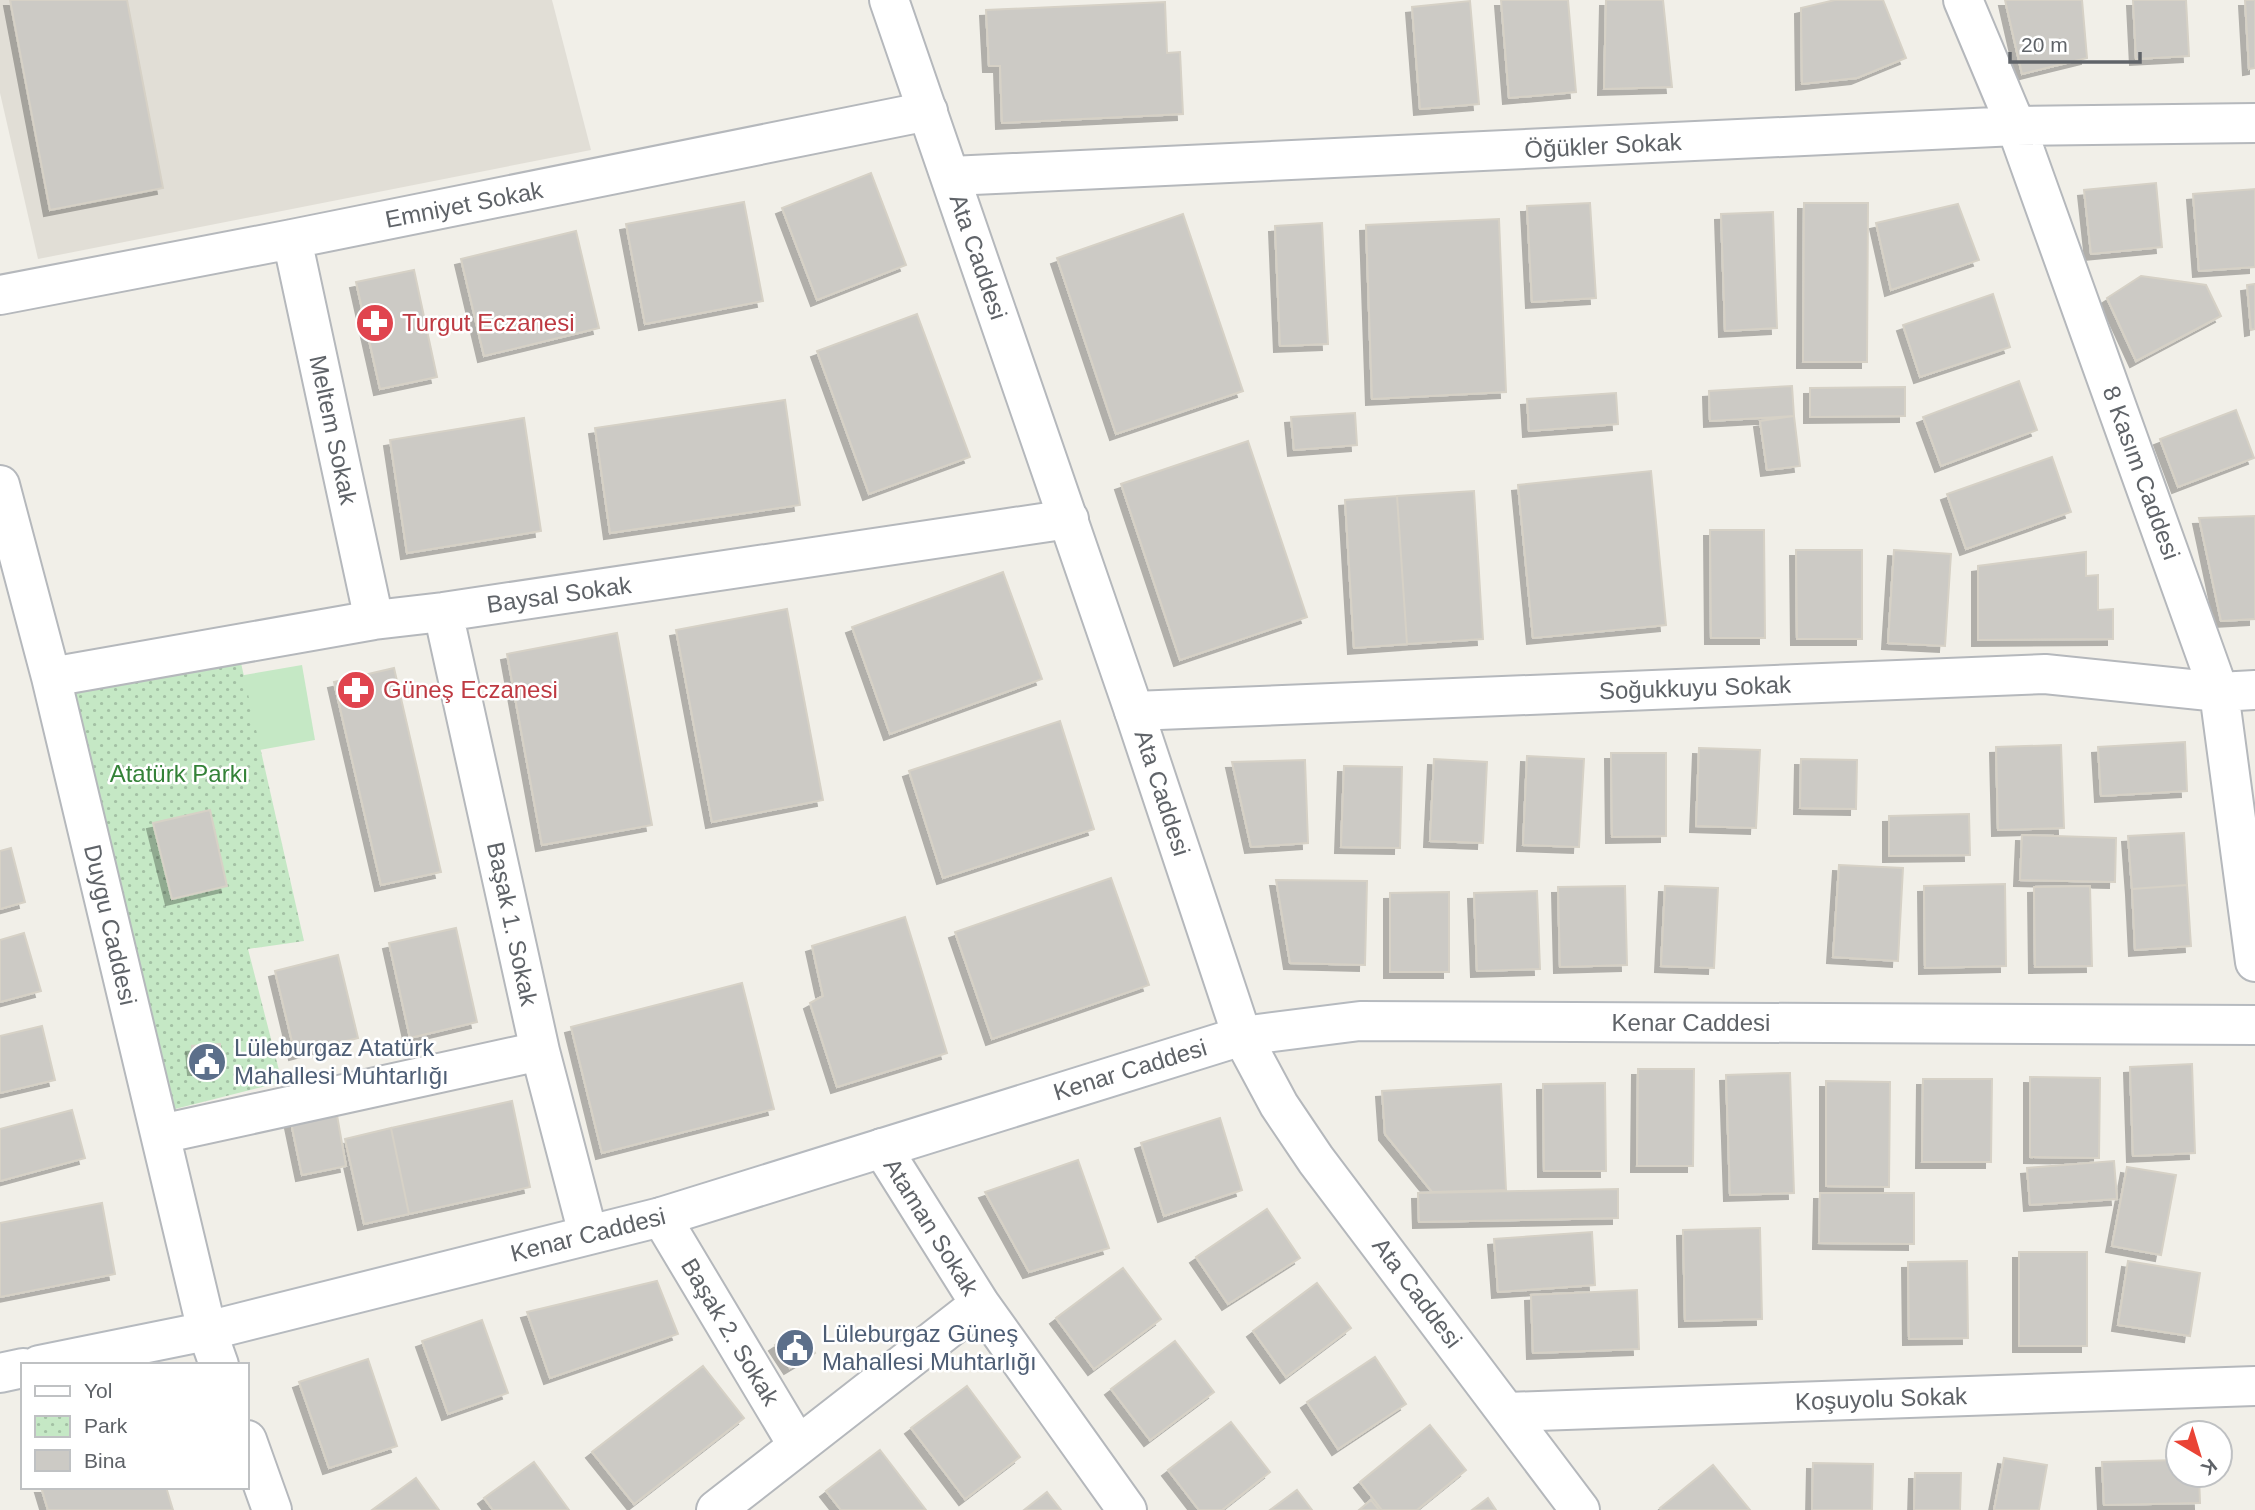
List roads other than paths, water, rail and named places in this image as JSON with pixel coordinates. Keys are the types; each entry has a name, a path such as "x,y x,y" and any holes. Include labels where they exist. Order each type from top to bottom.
{"street":[{"name":"Ata Caddesi","path":"889,0 1069,519 1242,1036 1279,1105 1316,1160 1580,1510"},
{"name":"8 Kasım Caddesi","path":"1963,0 2016,126 2237,691 2255,962"},
{"name":"Emniyet Sokak","path":"0,295 928,111"},
{"name":"Öğükler Sokak","path":"951,176 2016,126 2255,123"},
{"name":"Meltem Sokak","path":"292,239 374,620"},
{"name":"Duygu Caddesi","path":"0,485 51,677 213,1348"},
{"name":"Baysal Sokak","path":"51,677 374,620 1069,519"},
{"name":"Başak 1. Sokak","path":"443,612 540,1051 588,1234"},
{"name":"Soğukkuyu Sokak","path":"1134,711 2045,674 2237,691"},
{"name":"Kenar Caddesi","path":"60,1363 213,1348 588,1234 661,1217 1242,1036 1360,1021 2255,1025"},
{"path":"161,1134 540,1051"},
{"name":"Ataman Sokak","path":"881,1148 979,1304 1127,1510"},
{"name":"Başak 2. Sokak","path":"661,1217 798,1446"},
{"path":"716,1510 979,1304"},
{"path":"0,1373 21,1368"},
{"name":"Koşuyolu Sokak","path":"1507,1412 2255,1386"},
{"path":"248,1443 272,1510"}],"place":[{"name":"Turgut Eczanesi","path":"375,323"},
{"name":"Güneş Eczanesi","path":"356,690"},
{"name":"Lüleburgaz Atatürk Mahallesi Muhtarlığı","path":"207,1062"},
{"name":"Lüleburgaz Güneş Mahallesi Muhtarlığı","path":"795,1348"}],"park label":[{"name":"Atatürk Parkı","path":"179,774"}]}
